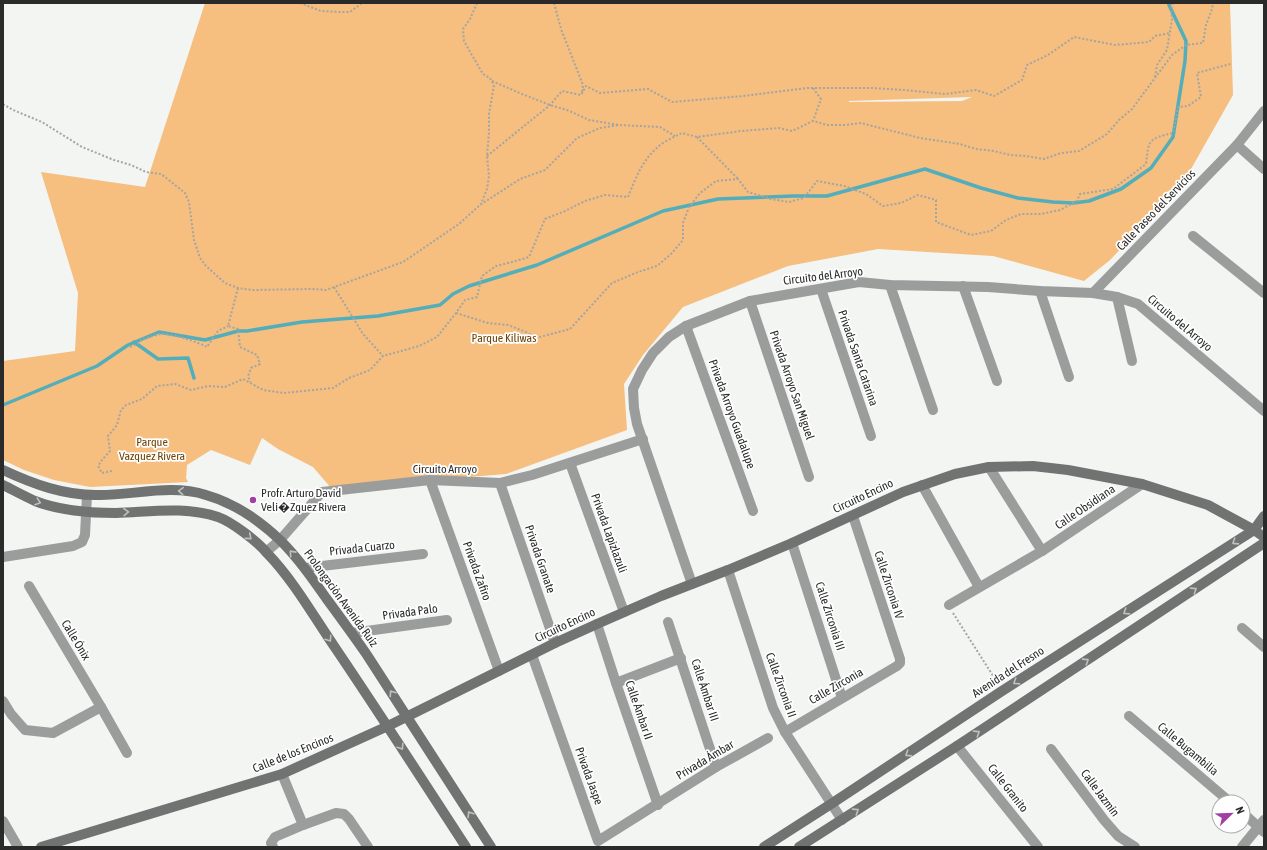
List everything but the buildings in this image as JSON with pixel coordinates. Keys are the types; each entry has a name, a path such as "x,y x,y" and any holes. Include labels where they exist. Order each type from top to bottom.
{"street":[{"name":"Calle Paseo del Servicios","path":"1093,293 1237,145 1264,112"},
{"path":"1237,145 1264,169"},
{"path":"1193,236 1264,293"},
{"name":"Circuito del Arroyo","path":"692,584 636,419 633,389 642,370 653,353 669,337 686,326 750,301 859,282 890,285 963,286 1093,293 1117,297 1138,304 1264,411"},
{"path":"890,285 933,410"},
{"path":"963,286 997,381"},
{"name":"Privada Santa Catarina","path":"821,289 871,436"},
{"path":"1040,291 1069,377"},
{"path":"1117,297 1132,361"},
{"name":"Privada Arroyo San Miguel","path":"750,301 809,477"},
{"name":"Privada Arroyo Guadalupe","path":"686,326 753,511"},
{"name":"Circuito Arroyo","path":"266,552 280,540 322,492 430,480 500,483 532,475 643,439"},
{"name":"Privada Lapizlazuli","path":"570,463 624,612"},
{"name":"Circuito Encino","path":"499,671 555,643 624,612 792,543 903,492 955,474 989,467 1033,466 1068,470 1142,484 1208,505 1264,537"},
{"path":"989,467 1042,551"},
{"name":"Prolongación Avenida Ruíz","path":"3,470 27,481 56,490 87,495 171,491 206,495 229,504 250,516 280,540 305,568 352,633 408,716 491,847"},
{"name":"Privada Zafiro","path":"430,480 499,671"},
{"name":"Privada Granate","path":"500,483 555,643"},
{"name":"Calle Obsidiana","path":"949,605 1042,551 1142,484"},
{"path":"3,485 35,501 56,507 87,512 117,513 183,510 200,512 220,518 242,531 266,552 289,580 388,726 466,847"},
{"path":"922,485 979,587"},
{"path":"3,557 73,546 82,542 85,535 87,495"},
{"name":"Calle Zirconia IV","path":"853,516 900,659 900,663"},
{"name":"Avenida del Fresno","path":"764,847 1002,691 1254,530 1264,516"},
{"name":"Calle Zirconia III","path":"792,543 842,698"},
{"path":"800,847 957,746 1264,543"},
{"name":"Privada Cuarzo","path":"305,568 423,554"},
{"name":"Calle Zirconia II","path":"728,570 773,708 785,732 842,820"},
{"name":"Calle Ónix","path":"29,586 127,753"},
{"name":"Privada Palo","path":"352,633 447,620"},
{"name":"Calle Ámbar III","path":"668,622 716,767"},
{"name":"Calle Ámbar II","path":"597,624 658,805"},
{"path":"1242,628 1264,647"},
{"name":"Privada Jaspe","path":"532,655 598,841 658,805"},
{"path":"616,683 681,658"},
{"name":"Calle Zirconia","path":"785,732 900,663"},
{"name":"Calle de los Encinos","path":"41,847 282,774 388,726 499,671"},
{"path":"3,701 10,714 25,730 53,733 101,707"},
{"name":"Calle Bugambilia","path":"1129,716 1221,794"},
{"name":"Privada Ámbar","path":"658,805 716,767 768,738"},
{"name":"Calle Granito","path":"957,746 1038,847"},
{"name":"Calle Jazmín","path":"1051,750 1104,820 1118,836 1135,847"},
{"path":"282,774 303,825"},
{"path":"273,847 271,843 275,837 336,813 344,814 349,819 368,847"},
{"path":"1242,847 1262,826 1251,818"},
{"path":"3,821 18,847"}],"path":[{"path":"300,3 321,11 340,12 350,12 362,3"},
{"path":"477,3 470,19 463,29 464,42 483,74 492,81 589,120 619,125 660,127 675,136"},
{"path":"554,3 561,29 583,84 581,95"},
{"path":"1155,78 1157,65 1168,50 1172,19 1171,9 1173,3"},
{"path":"112,471 102,473 98,466 110,451 108,436 117,425 121,410 126,405 142,399 157,386 175,384 191,390 208,386 225,387 243,379 263,390 284,393 333,388 349,378 370,370 383,356 419,346 437,337 456,314 465,300 477,297 482,276 496,266 529,257 545,219 585,201 605,195 628,197 638,172 648,158 662,144 682,133 697,137 779,128 792,131 813,121 827,125 861,123 920,138 960,144 976,149 1010,155 1044,159 1061,153 1078,151 1106,134 1132,109 1172,55 1186,45 1203,43 1206,25 1213,3"},
{"path":"581,95 586,86 600,93 648,89 672,102 813,88 871,88 945,94 976,90 994,96 1022,80 1027,65 1048,55 1074,37 1115,45 1149,42 1155,36 1170,33"},
{"path":"697,137 738,179 748,192 790,202 804,198 817,181 844,186 859,191 883,206 901,203 918,195 936,200 936,222 971,234 991,231 1006,220 1021,214 1041,214 1060,210 1077,201 1080,194 1113,189 1146,164 1149,144 1156,137 1173,133 1178,107 1188,106 1201,97 1197,73 1230,64"},
{"path":"480,205 487,189 489,176 487,156 489,114 494,85 492,81"},
{"path":"813,88 821,99 813,121"},
{"path":"487,156 550,105 562,91 581,95"},
{"path":"3,104 13,110 42,122 82,147 114,160 132,165 146,172 161,174 184,193 188,202 194,240 200,258 206,266 225,283 238,288 252,290 312,288 326,290 404,262 459,224 480,205 520,179 545,170 577,138 600,128 619,125"},
{"path":"456,314 488,323 508,325 526,332 536,338 570,329 612,283 657,266 672,253 683,240 683,223 689,207 700,193 716,181 738,179"},
{"path":"334,287 363,334 383,356"},
{"path":"228,326 238,288"},
{"path":"130,347 140,342 142,339 161,334 196,342 207,347 218,331 228,326 238,328 240,347 257,355 260,364 251,368 248,376 251,383"},
{"path":"949,605 1002,691"}],"green space":[{"path":"205,3 1230,3 1233,95 1183,183 1110,260 1084,281 993,256 878,249 788,266 683,307 643,355 624,384 627,430 506,474 331,488 313,467 278,449 262,438 250,465 211,450 187,465 186,478 188,482 90,487 54,480 24,470 3,460 3,361 75,351 78,293 41,172 145,187","holes":["972,97 962,101 849,102"]}],"waterway":[{"path":"3,405 97,366 128,345 159,332 205,340 238,331 247,331 302,322 378,316 440,305 453,294 469,286 537,265 663,211 718,199 827,196 925,169 981,188 1018,198 1073,203 1089,201 1121,189 1151,168 1173,137 1185,61 1186,41 1169,3"},
{"path":"134,342 158,359 188,358 194,378"}],"place":[{"name":"Profr. Arturo David Veli�Zquez Rivera","path":"253,500"}],"park label":[{"name":"Parque Kiliwas","path":"504,338"},
{"name":"Parque Vazquez Rivera","path":"152,449"}]}
